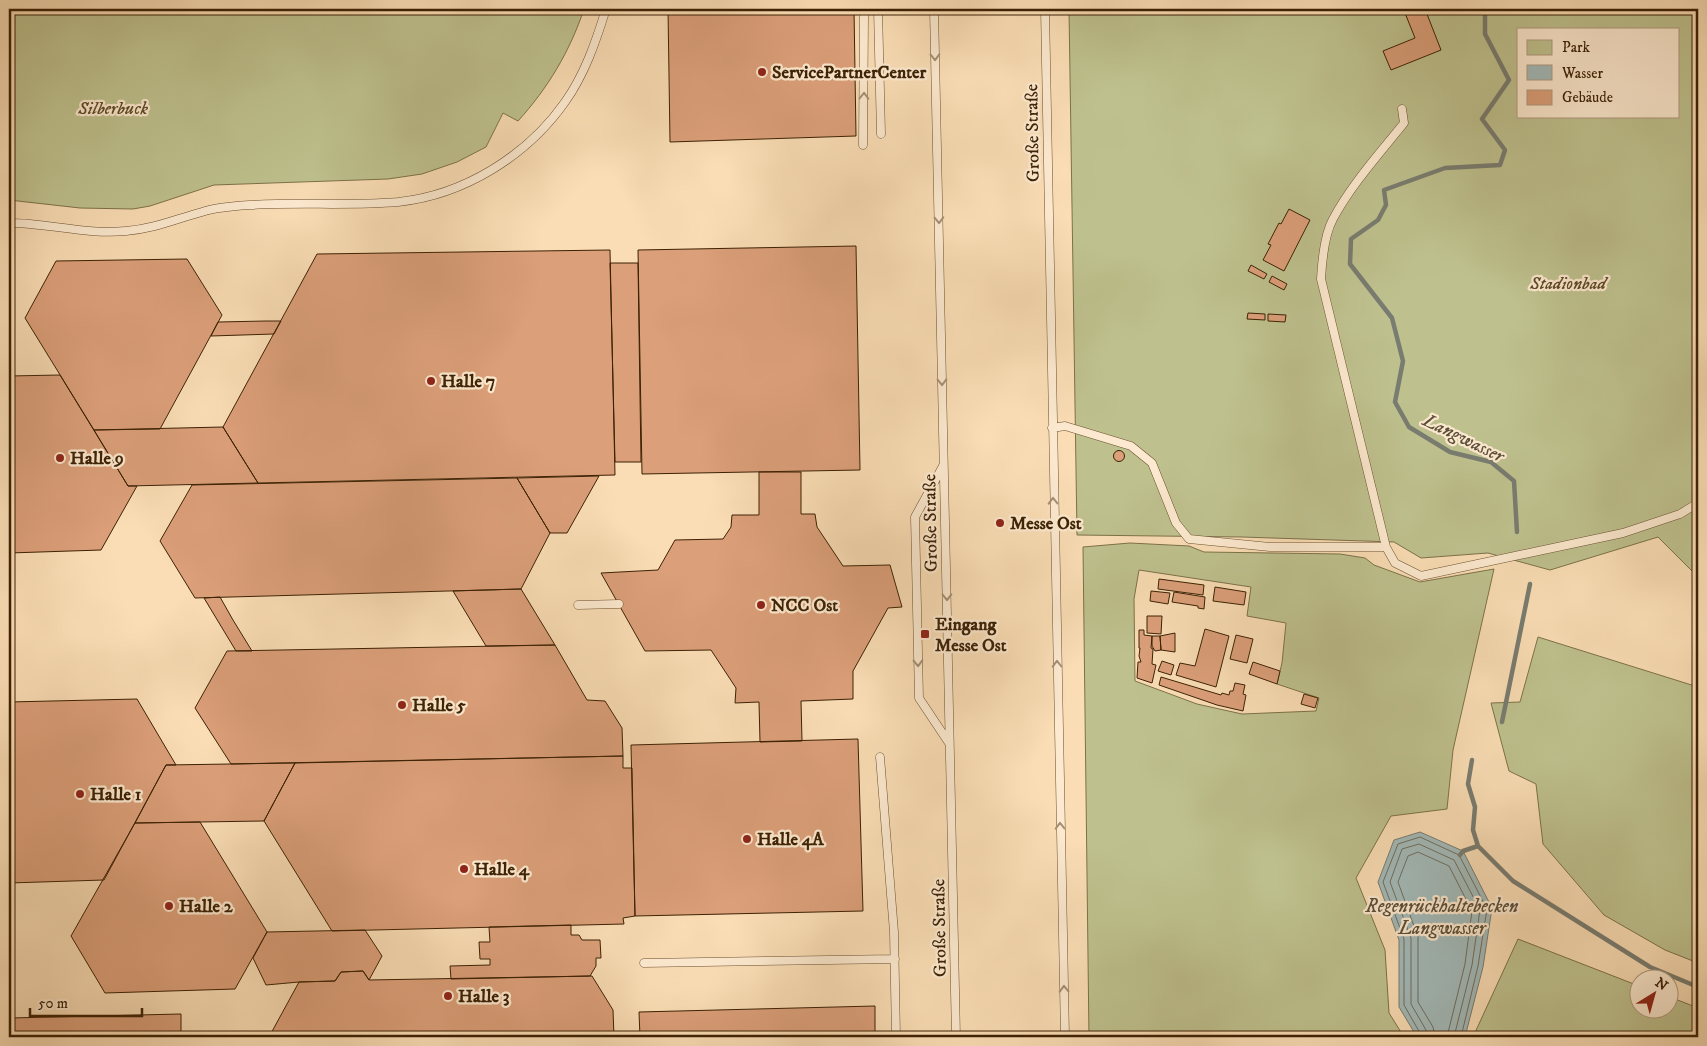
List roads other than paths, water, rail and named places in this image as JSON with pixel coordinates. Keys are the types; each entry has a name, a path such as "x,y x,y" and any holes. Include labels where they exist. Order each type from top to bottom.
{"lane":[{"path":"9,223 87,231 123,232 154,228 204,211 226,207 400,202 454,188 478,178 511,157 552,118 566,101 585,68 606,9"},
{"path":"863,145 864,17 866,9"},
{"path":"878,9 881,134"},
{"name":"Große Straße","path":"934,9 956,1037"},
{"name":"Große Straße","path":"1045,9 1065,1037"},
{"path":"1402,109 1404,123 1353,189 1332,220 1323,255 1321,279 1386,547 1395,563 1420,576 1623,533 1680,514 1698,503"},
{"path":"1052,428 1065,426 1131,446 1152,462 1176,523 1188,539 1270,548 1386,547"},
{"path":"944,464 915,517 916,571 919,698 950,744"},
{"path":"578,605 619,604"},
{"path":"880,757 894,932 896,1037"},
{"path":"644,963 895,960"}],"water":[{"name":"Regenrückhaltebecken Langwasser","path":"1420,832 1463,851 1492,908 1483,967 1465,1037 1417,1037 1399,1007 1399,940 1378,882 1394,840"}],"waterway":[{"name":"Langwasser","path":"1485,9 1485,34 1509,80 1482,119 1505,150 1500,165 1445,168 1384,190 1386,205 1378,220 1351,239 1350,264 1392,318 1403,361 1395,402 1409,427 1450,452 1491,462 1514,481 1517,532"},
{"path":"1502,722 1530,584"},
{"name":"Langwasser","path":"1460,855 1463,851 1478,846 1473,830 1475,807 1468,784 1472,760"},
{"path":"1478,846 1513,881 1650,967 1698,987"}],"place":[{"name":"ServicePartnerCenter","path":"762,72"},
{"name":"Halle 7","path":"431,381"},
{"name":"Halle 9","path":"60,458"},
{"name":"Messe Ost","path":"1000,523"},
{"name":"NCC Ost","path":"761,605"},
{"name":"Eingang Messe Ost","path":"925,634"},
{"name":"Halle 5","path":"402,705"},
{"name":"Halle 1","path":"80,794"},
{"name":"Halle 4A","path":"747,839"},
{"name":"Halle 4","path":"464,869"},
{"name":"Halle 2","path":"169,906"},
{"name":"Halle 3","path":"448,996"}],"park label":[{"name":"Silberbuck","path":"113,108"},
{"name":"Stadionbad","path":"1568,283"}]}
